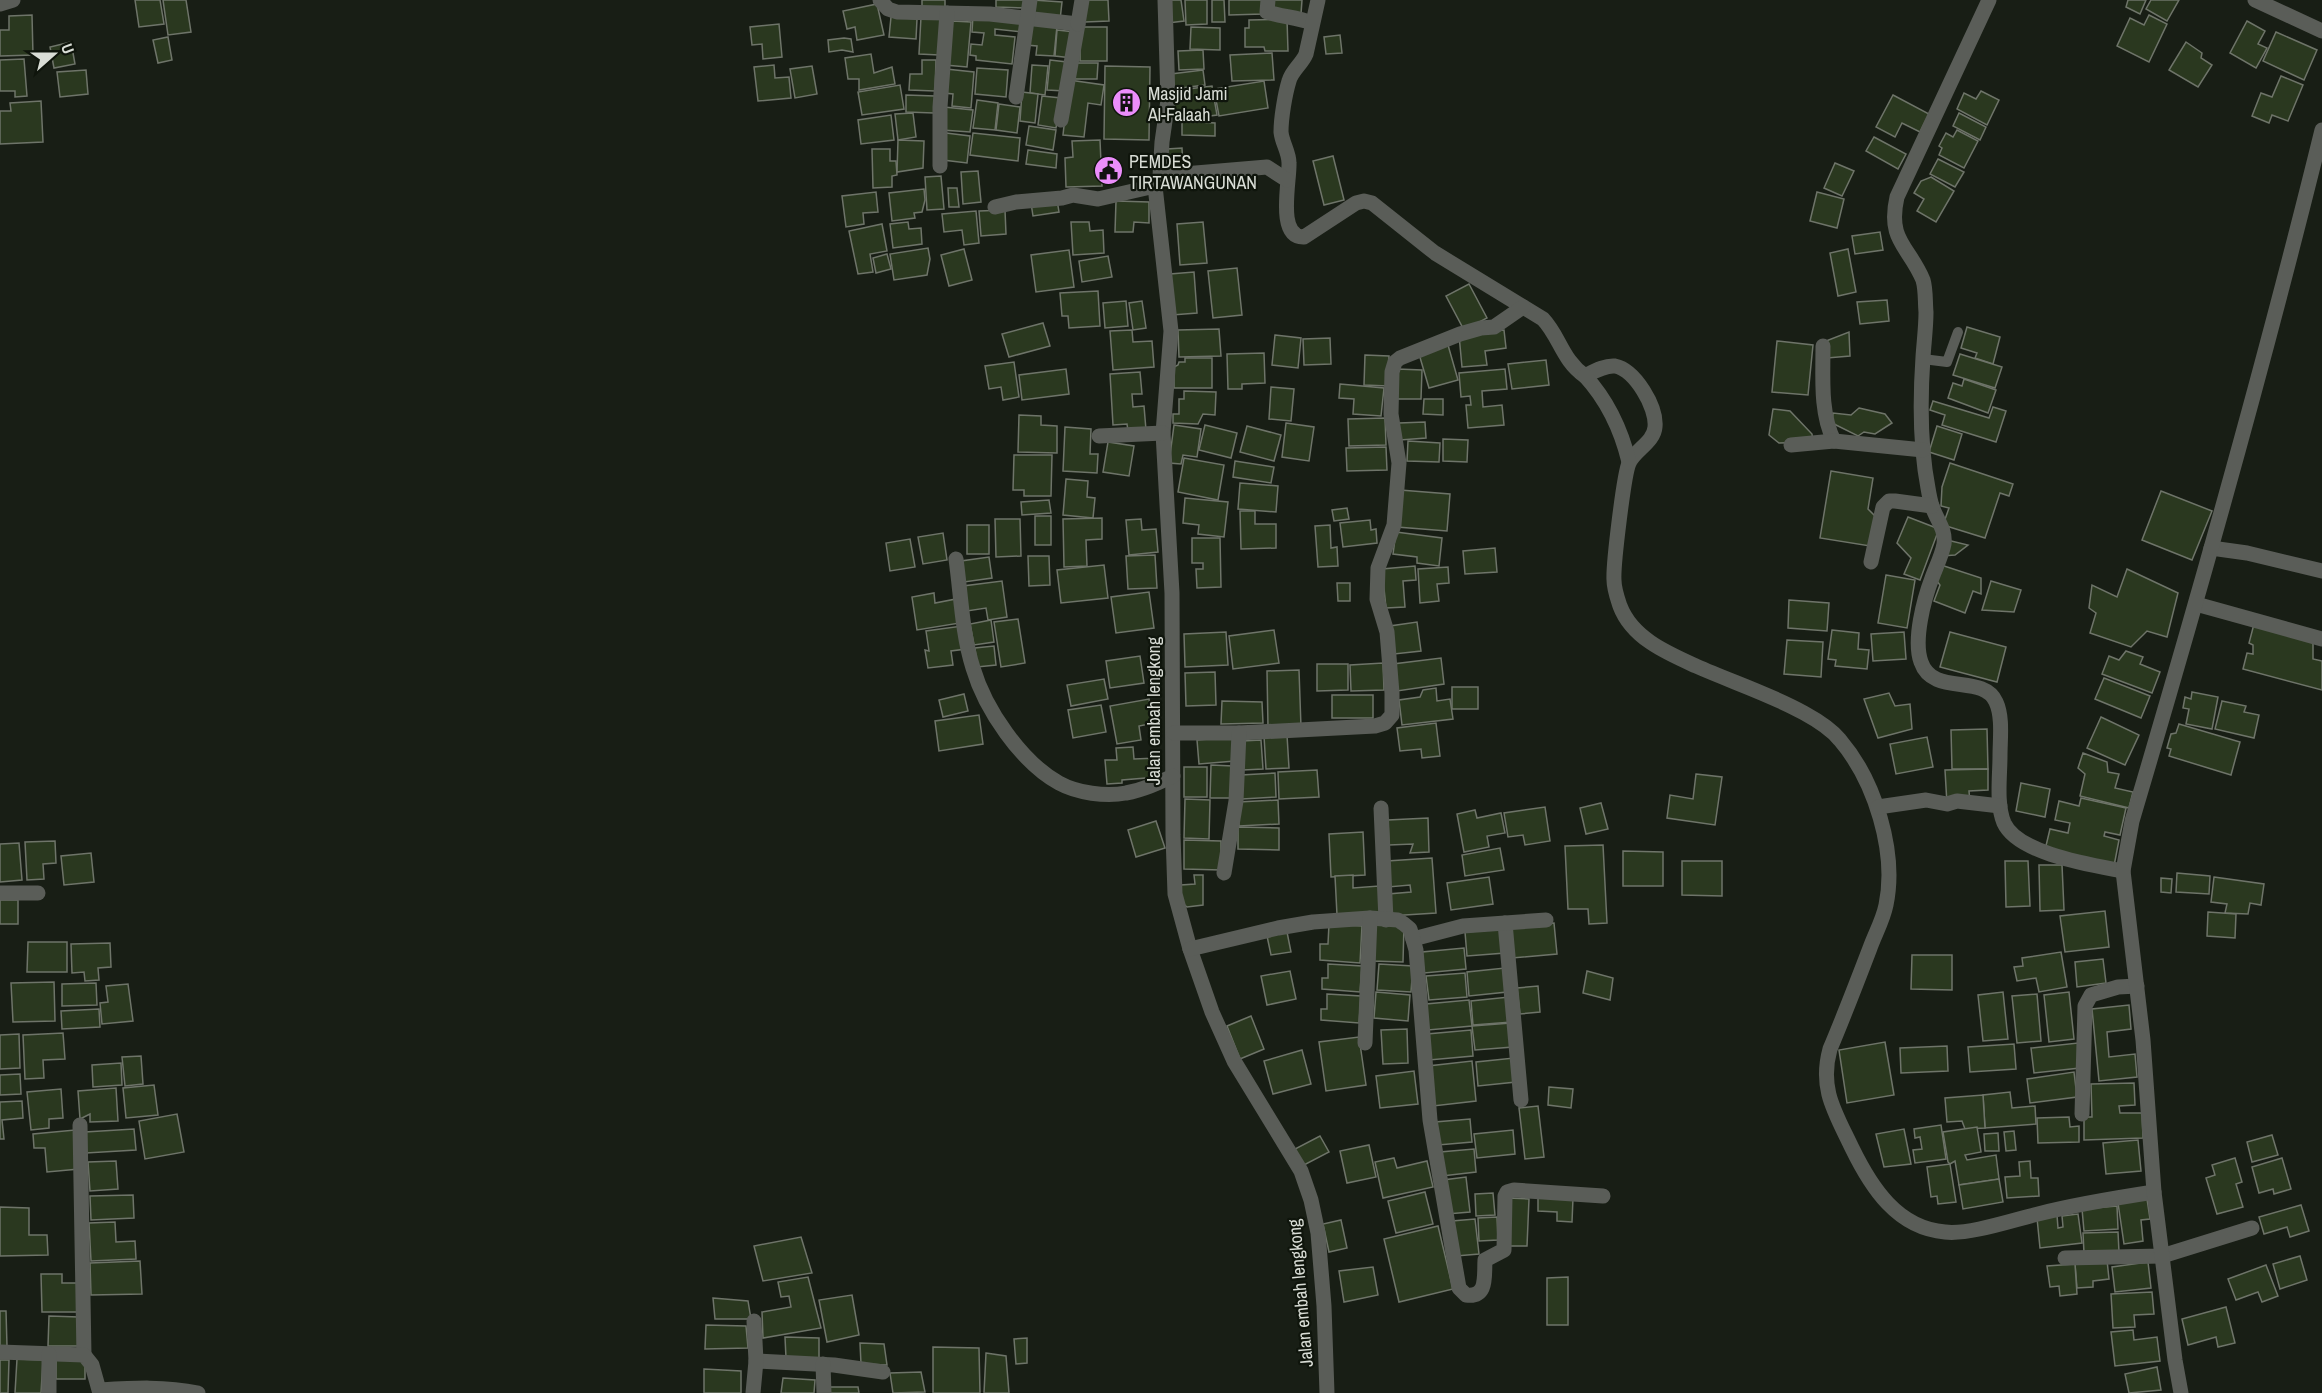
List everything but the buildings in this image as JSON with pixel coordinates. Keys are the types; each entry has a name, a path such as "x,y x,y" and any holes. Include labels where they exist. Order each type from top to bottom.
{"street":[{"path":"0,4 14,0"},
{"path":"879,0 888,9 897,12 981,13 1078,24"},
{"path":"1016,97 1030,0"},
{"path":"1061,120 1082,0"},
{"name":"Jalan embah lengkong","path":"1165,0 1168,100 1161,142 1158,181 1171,331 1163,433 1172,593 1173,875 1178,909 1212,1012 1234,1061 1301,1171 1311,1200 1318,1233 1324,1306 1327,1393"},
{"path":"1268,0 1267,12 1296,17 1312,23"},
{"path":"1318,0 1306,54 1303,62 1289,80 1281,131 1289,159 1286,188 1289,226 1293,234 1297,237 1304,237 1356,203 1364,201 1372,203 1435,253 1523,307 1549,326 1568,360 1585,376 1604,400 1624,440 1629,462 1614,578 1622,609 1630,625 1644,638 1668,653 1804,713 1839,739 1862,774 1878,807 1884,828 1886,850 1886,906 1825,1067 1825,1084 1836,1113 1870,1182 1883,1200 1900,1216 1924,1227 1945,1232 1965,1231 2082,1203 2154,1192"},
{"path":"1989,0 1897,197 1893,214 1897,233 1905,252 1924,283 1926,320 1923,358 1923,450 1932,506 1945,534 1944,545 1926,595 1921,617 1919,648 1921,662 1929,676 1942,682 1979,688 1996,701 1999,717 2000,806 2004,822 2011,834 2037,849 2081,863 2123,871"},
{"path":"2255,0 2322,31"},
{"path":"940,166 940,107 947,13"},
{"path":"2181,1393 2154,1192 2137,986 2123,871 2132,820 2196,604 2287,273 2322,130"},
{"path":"995,207 1073,195 1098,199 1158,181 1267,167 1287,180"},
{"path":"1174,733 1239,733 1375,726 1390,719 1392,693 1387,632 1377,599 1378,568 1394,525 1400,463 1390,414 1392,372 1395,362 1460,334 1494,327 1523,307"},
{"path":"1823,346 1826,412 1834,441"},
{"path":"1585,376 1603,368 1616,366 1635,379 1644,392 1655,419 1655,430 1629,462"},
{"path":"1099,436 1163,433"},
{"path":"1791,445 1834,441 1923,450"},
{"path":"1871,561 1883,507 1889,501 1932,506"},
{"path":"2211,548 2322,571"},
{"path":"956,559 968,648 980,688 1005,732 1033,764 1060,784 1090,793 1124,794 1146,788 1173,776"},
{"path":"2196,604 2322,639"},
{"path":"1224,873 1236,801 1239,733"},
{"path":"1878,807 1926,800 1947,804 1957,801 2000,806"},
{"path":"1381,808 1386,920"},
{"path":"0,893 38,893"},
{"path":"1190,949 1312,922 1370,918 1398,920 1410,929 1416,950 1430,1120 1443,1204 1461,1292 1466,1296 1480,1294 1483,1289 1485,1260 1504,1250 1507,1192 1514,1190 1603,1196"},
{"path":"1365,1043 1370,918"},
{"path":"1413,939 1463,926 1546,920"},
{"path":"1505,923 1521,1101"},
{"path":"2082,1114 2085,1006 2091,994 2118,987 2137,986"},
{"path":"80,1125 84,1355 96,1376 99,1392 154,1387 198,1393"},
{"path":"2065,1258 2162,1256 2252,1228"},
{"path":"753,1393 756,1361 754,1321"},
{"path":"0,1352 84,1355"},
{"path":"49,1354 49,1393"},
{"path":"756,1361 823,1364 883,1372"},
{"path":"823,1364 824,1393"}],"lane":[{"path":"1923,358 1947,362 1958,332"}],"place":[{"name":"Masjid Jami Al-Falaah","path":"1127,103"},
{"name":"PEMDES TIRTAWANGUNAN","path":"1108,171"}]}
